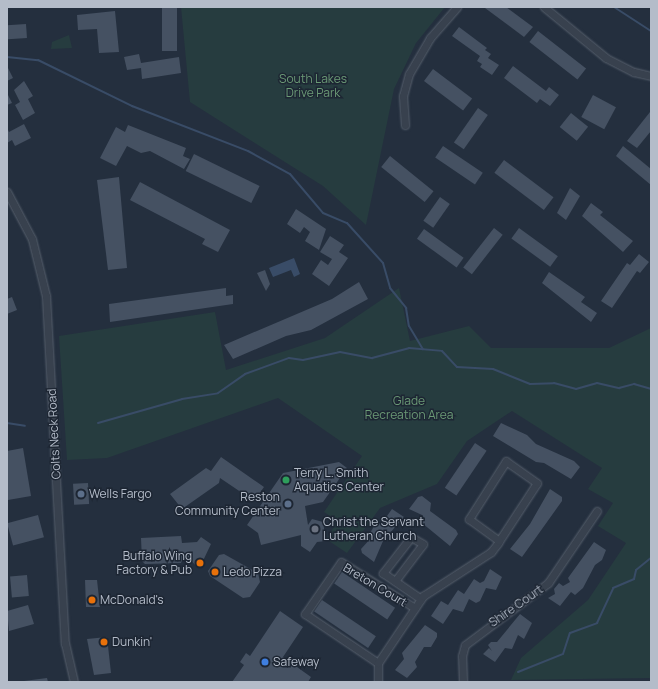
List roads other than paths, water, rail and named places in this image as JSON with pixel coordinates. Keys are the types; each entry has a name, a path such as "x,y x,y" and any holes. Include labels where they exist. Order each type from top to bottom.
{"street":[{"path":"405,125 403,96 409,74 430,38 457,7"},
{"path":"544,7 606,58 634,72 651,76"},
{"name":"Colts Neck Road","path":"7,192 32,239 46,296 65,643 74,682"},
{"name":"Breton Court","path":"415,608 342,562 306,614 378,663 415,608 421,599 491,552 499,541 537,483 506,461 469,518 499,541"},
{"name":"Shire Court","path":"463,682 462,656 465,645 548,583 597,511"},
{"name":"Breton Court","path":"395,581 422,544 411,537 384,573 395,581 421,599"},
{"path":"378,663 378,682"}],"water":[{"path":"294,258 300,274 294,277 291,270 273,277 269,268"}],"waterway":[{"path":"614,7 651,31"},
{"path":"7,57 38,60 132,106 248,151 290,174 323,213 347,223 383,263 390,288 406,308 409,326 423,349"},
{"path":"98,423 182,399 218,393 245,374 289,358 303,360 340,352 372,358 409,348 442,351 457,367 493,369 530,384 554,383 576,389 597,383 619,388 634,384 651,389"},
{"path":"7,423 25,426"},
{"path":"518,672 563,654 570,633 597,623 613,588 634,579 636,570 651,558"}],"place":[{"name":"Terry L. Smith Aquatics Center","path":"286,480"},
{"name":"Wells Fargo","path":"81,494"},
{"name":"Reston Community Center","path":"288,504"},
{"name":"Christ the Servant Lutheran Church","path":"315,529"},
{"name":"Buffalo Wing Factory & Pub","path":"200,563"},
{"name":"Ledo Pizza","path":"215,572"},
{"name":"McDonald's","path":"92,600"},
{"name":"Dunkin'","path":"104,642"},
{"name":"Safeway","path":"265,662"}],"park label":[{"name":"South Lakes Drive Park","path":"313,86"},
{"name":"Glade Recreation Area","path":"409,408"}]}
